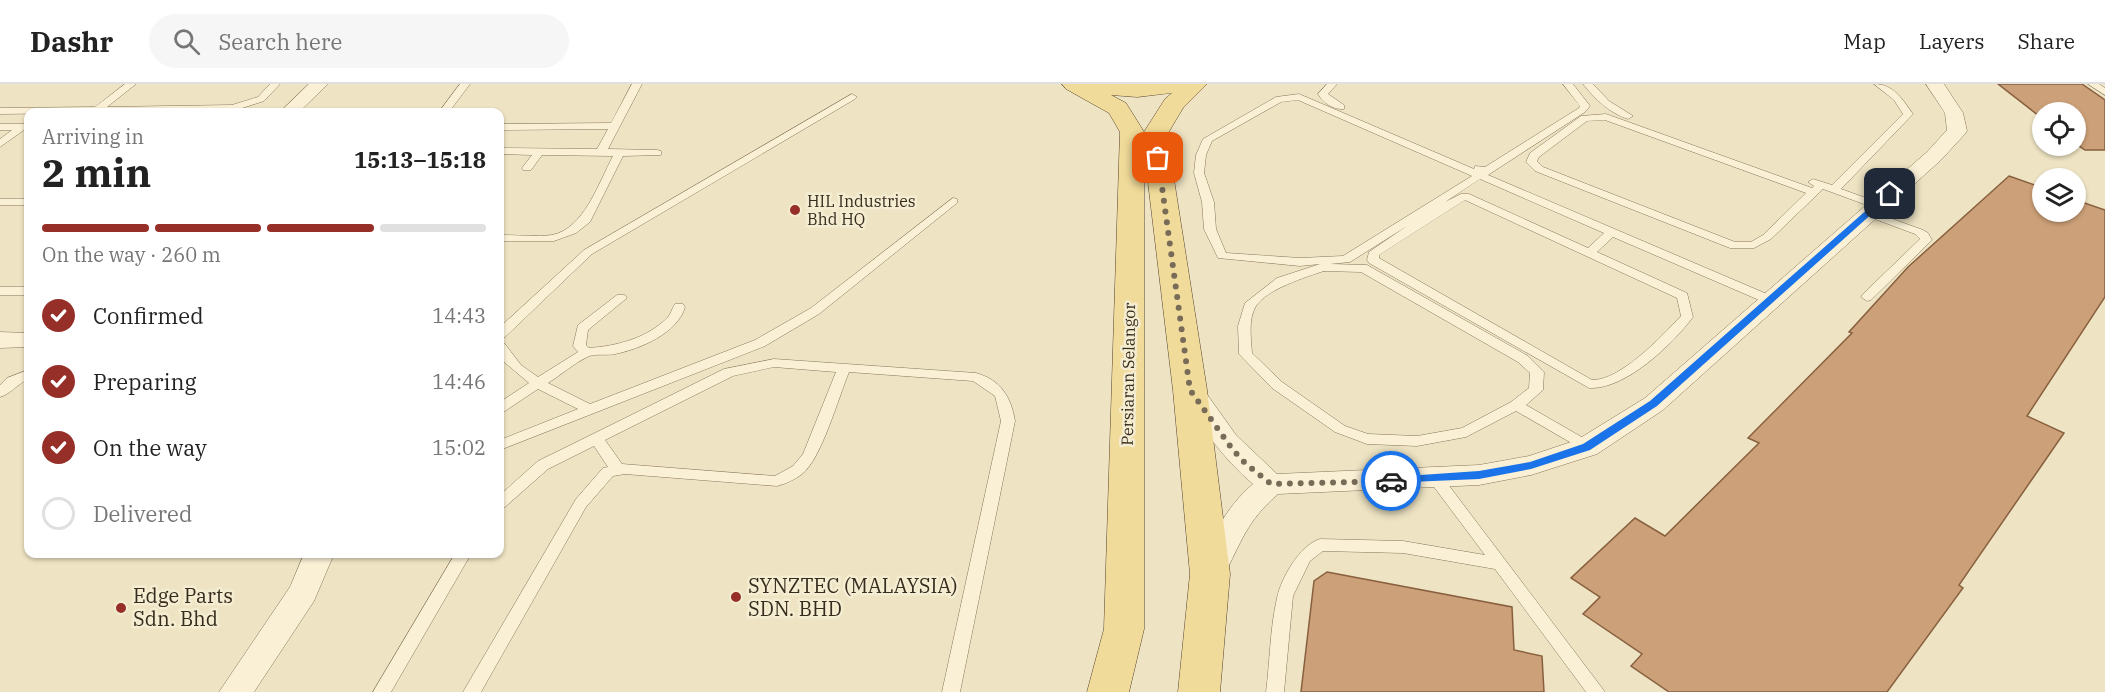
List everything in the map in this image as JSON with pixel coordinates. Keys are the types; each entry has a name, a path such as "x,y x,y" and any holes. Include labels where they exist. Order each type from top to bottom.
{"main road":[{"path":"1076,84 1137,90 1184,84"},
{"name":"Persiaran Selangor","path":"1076,84 1118,108 1132,132 1124,629 1108,692"},
{"path":"1195,84 1173,104 1155,135 1190,390 1210,574 1199,692"}],"street":[{"path":"293,108 320,84"},
{"path":"1210,574 1228,532 1248,504 1271,484 1436,479 1479,475 1531,465 1587,447 1654,404 1934,156 1957,131 1954,113 1935,84"},
{"path":"0,339 24,340"},
{"path":"1190,390 1221,436 1245,463 1271,484"},
{"path":"236,692 303,592 317,558"}],"lane":[{"path":"98,108 131,84"},
{"path":"232,108 261,99 275,84"},
{"path":"447,108 465,84"},
{"path":"601,152 637,84"},
{"path":"1332,84 1323,94 1326,99 1337,106 1611,232 1770,300"},
{"path":"1483,173 1299,97 1286,97 1208,139 1201,155 1199,173 1208,202 1210,229 1222,256 1300,262 1346,259 1483,173 1585,108 1568,84"},
{"path":"1588,84 1614,110 1817,188"},
{"path":"1834,190 1908,114 1897,99 1879,84"},
{"path":"2093,84 2105,92"},
{"path":"504,330 588,252 852,97"},
{"path":"0,111 24,111"},
{"path":"1817,188 1767,237 1754,245 1734,246 1539,169 1531,162 1534,155 1586,118 1606,117 1817,188 1834,190 1924,235 1926,240 1867,297"},
{"path":"504,127 615,126"},
{"path":"0,127 24,127"},
{"path":"0,144 24,128"},
{"path":"504,151 657,153"},
{"path":"527,168 539,152"},
{"path":"504,238 554,238 572,231 584,222 620,152"},
{"path":"1465,196 1589,253 1671,289 1683,296 1686,304 1687,317 1670,336 1615,379 1602,384 1589,384 1576,378 1373,260 1373,254 1444,207 1465,196"},
{"path":"504,443 760,343 815,311 953,201"},
{"path":"0,202 24,202"},
{"path":"1589,253 1611,232"},
{"path":"1323,267 1363,268 1523,359 1536,372 1536,390 1516,405 1466,432 1417,441 1366,439 1340,429 1277,385 1246,354 1244,326 1251,303 1281,281 1323,267"},
{"path":"0,291 24,291"},
{"path":"586,352 579,346 582,328 621,298"},
{"path":"504,405 586,352 615,350 640,341 660,330 676,317 679,307"},
{"path":"504,363 590,410"},
{"path":"504,499 543,465 729,372 774,363 976,377 1005,397 1008,421 951,692"},
{"path":"472,692 581,503 608,472 616,469 777,481 798,470 809,456 844,368"},
{"path":"0,393 12,381 24,376"},
{"path":"1516,405 1587,447"},
{"path":"596,438 616,469"},
{"path":"1436,479 1596,692"},
{"path":"1275,692 1285,597 1304,557 1320,545 1403,548 1499,564"},
{"path":"382,692 461,558"}],"building":[{"path":"1998,84 2082,84 2105,100 2105,150 2086,150 2086,102 2032,102 2032,110"},
{"path":"2009,176 2032,184 2032,222 2086,222 2086,203 2105,210 2105,297 2027,416 2064,433 1959,585 1963,588 1887,692 1669,692 1631,666 1642,654 1583,614 1600,597 1571,578 1635,518 1665,536 1759,443 1748,438 1852,333 1849,332 1908,267"},
{"path":"1327,572 1512,607 1514,650 1542,656 1544,692 1301,692 1314,581"}],"way so far":[{"path":"1158,158 1190,390 1221,436 1245,463 1271,484 1391,481"}],"place":[{"name":"HIL Industries Bhd HQ","path":"795,210"},
{"name":"SYNZTEC (MALAYSIA) SDN. BHD","path":"736,597"},
{"name":"Edge Parts Sdn. Bhd","path":"121,608"}],"route":[{"path":"1391,481 1479,475 1531,465 1587,447 1654,404 1890,194"}]}
